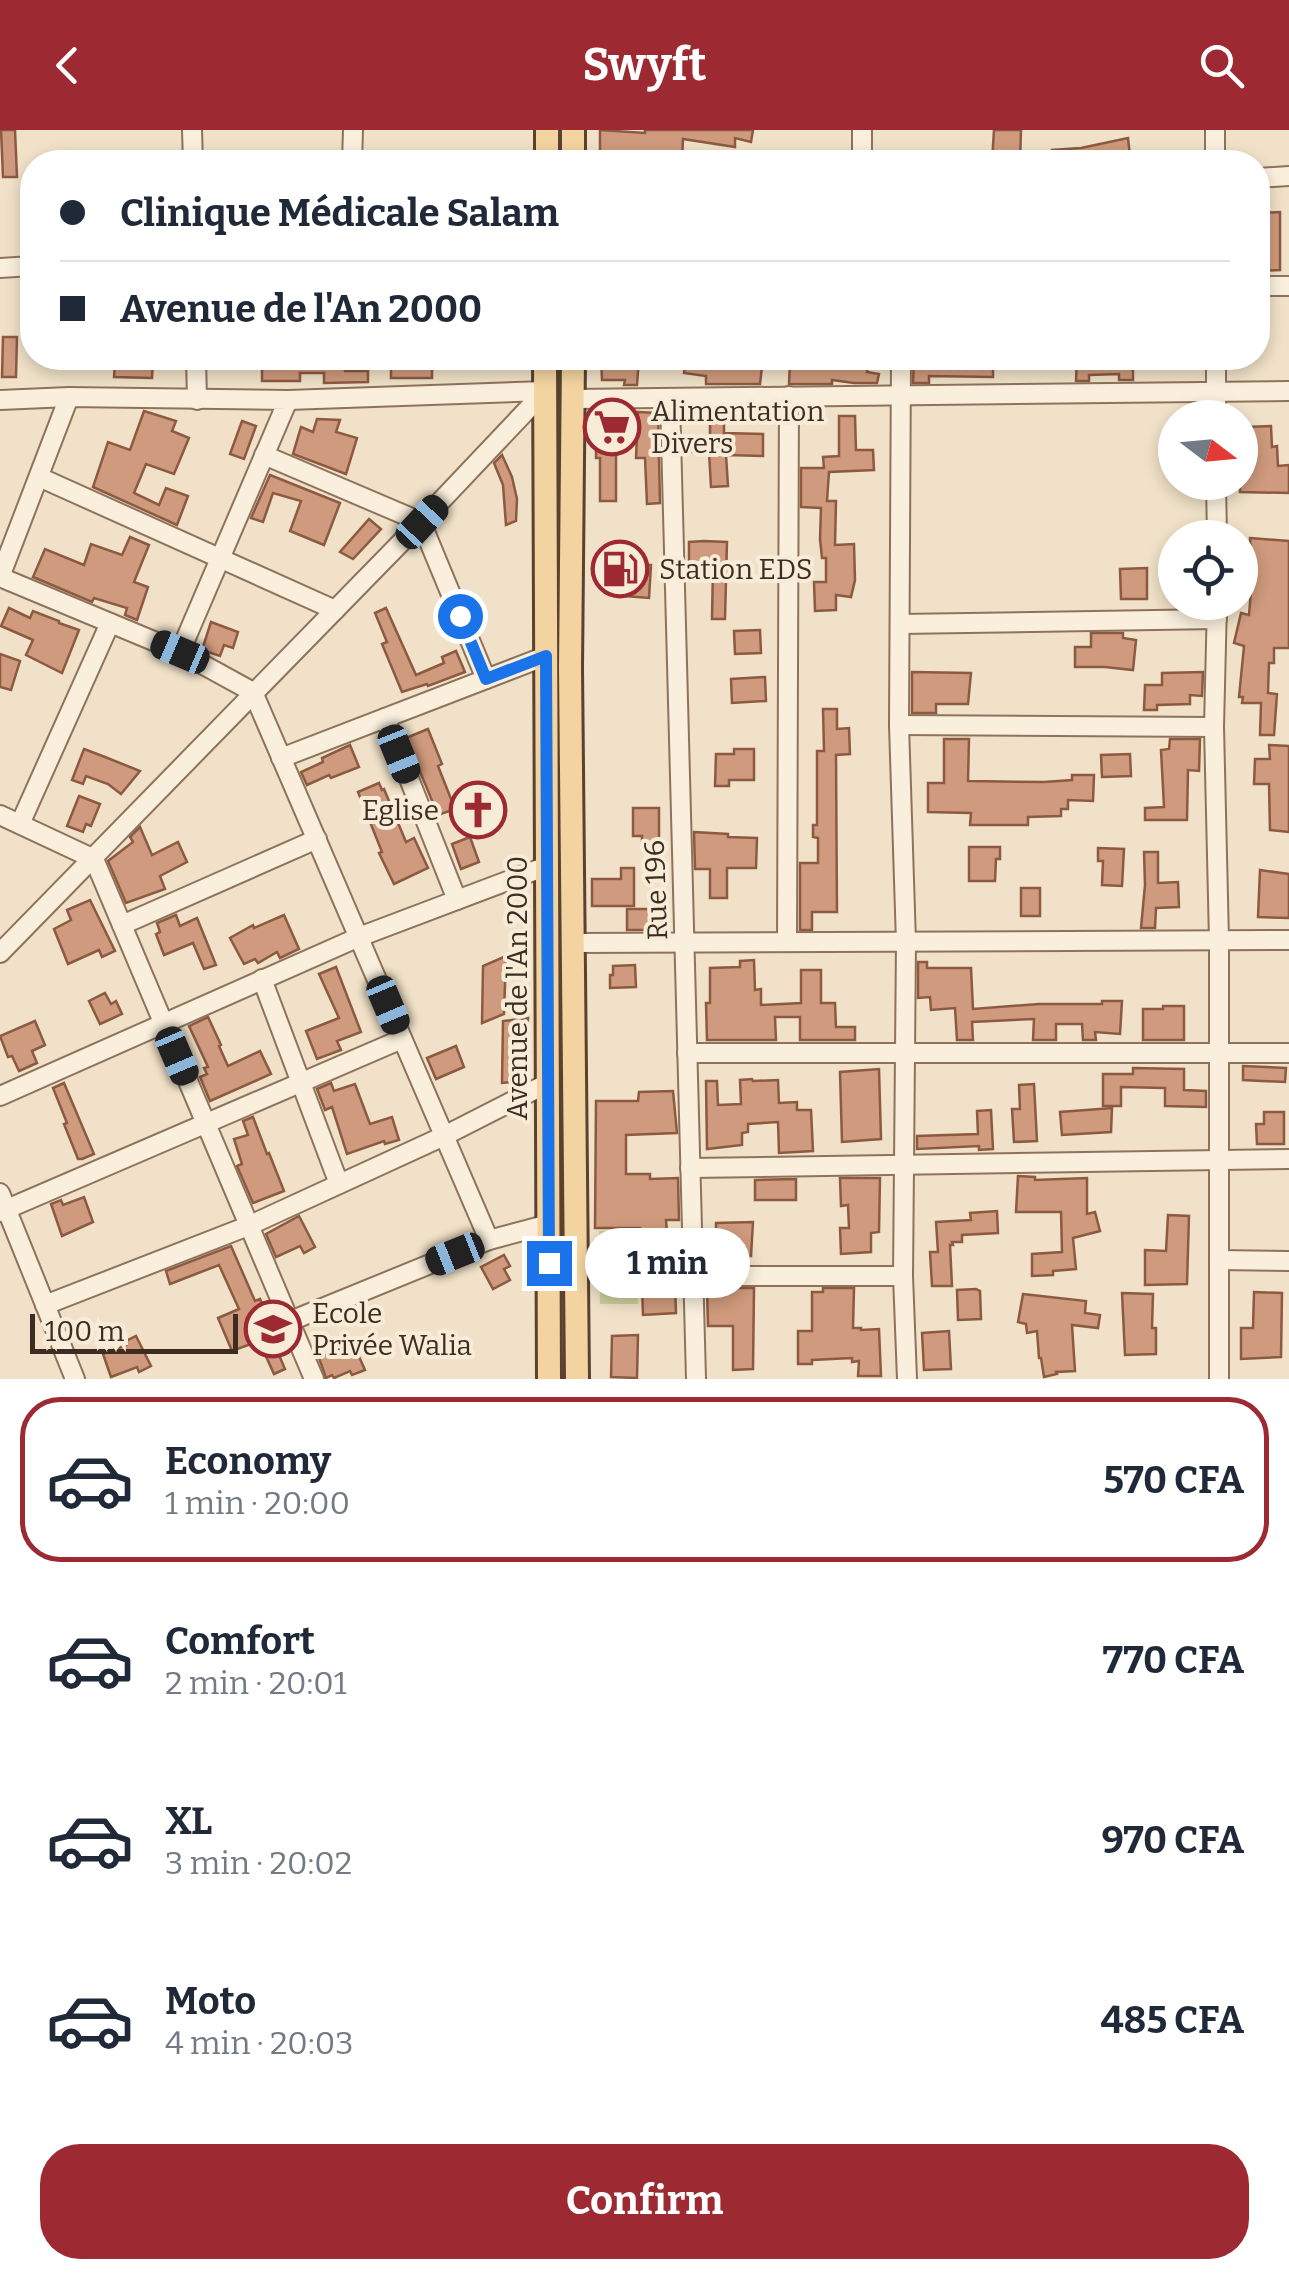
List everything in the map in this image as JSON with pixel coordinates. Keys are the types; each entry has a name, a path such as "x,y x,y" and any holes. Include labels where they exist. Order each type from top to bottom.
{"main road":[{"name":"Avenue de l'An 2000","path":"545,370 549,1379"},
{"name":"Avenue de l'An 2000","path":"573,370 570,668 577,1379"}],"street":[{"path":"196,370 197,400"},
{"path":"902,370 900,725 906,942 906,1379"},
{"path":"1216,370 1216,400"},
{"path":"573,399 1289,390"},
{"path":"0,400 288,400 545,392"},
{"path":"0,954 545,392"},
{"path":"787,942 789,396"},
{"path":"69,397 0,577 180,652 253,692 489,1240"},
{"path":"180,652 288,400"},
{"name":"Rue 196","path":"670,400 696,1379"},
{"path":"264,455 422,522 486,679"},
{"path":"39,477 334,610"},
{"path":"900,624 1158,613"},
{"path":"1217,620 1214,726 1219,941 1219,1379"},
{"path":"20,824 110,623"},
{"path":"282,758 546,656"},
{"path":"384,718 456,900"},
{"path":"900,725 1214,726"},
{"path":"0,815 94,859 314,1379"},
{"path":"122,925 316,840"},
{"path":"0,1096 358,937 547,866"},
{"path":"574,943 1289,940"},
{"path":"262,979 339,1184"},
{"path":"75,1379 2,1205 402,1038"},
{"path":"687,1052 1289,1053"},
{"path":"45,1305 248,1226 444,1136 548,1083"},
{"path":"690,1168 1289,1159"},
{"path":"288,1322 489,1240 549,1224"},
{"path":"1219,1260 1289,1262"},
{"path":"693,1276 903,1276"}],"green space":[{"path":"637,1230 638,1304 600,1304 599,1231"}],"building":[{"path":"1,130 15,130 17,177 3,177"},
{"path":"600,130 753,130 751,142 735,138 735,147 683,139 683,150 600,150"},
{"path":"994,130 1021,130 1020,150 993,150"},
{"path":"1128,138 1129,150 1052,150"},
{"path":"1270,212 1280,212 1280,270 1270,270"},
{"path":"3,337 17,337 16,377 2,377"},
{"path":"114,370 152,370 152,378 114,377"},
{"path":"262,370 368,371 368,382 324,383 324,373 300,373 300,381 262,381"},
{"path":"391,370 432,370 432,378 391,378"},
{"path":"602,370 638,370 637,385 624,385 625,380 602,380"},
{"path":"762,370 760,384 706,384 706,376 684,373"},
{"path":"790,370 867,370 879,374 877,383 832,380 832,384 789,384"},
{"path":"914,370 993,370 993,377 929,376 929,383 913,383"},
{"path":"1076,370 1133,370 1133,380 1119,380 1119,374 1089,375 1089,381 1076,381"},
{"path":"144,411 176,421 172,431 189,438 174,474 146,464 134,493 159,505 166,488 188,496 177,525 93,487 108,442 130,450"},
{"path":"596,412 616,412 616,501 600,501"},
{"path":"638,412 658,413 660,503 647,504 645,458 636,458"},
{"path":"710,416 724,416 724,433 763,434 763,456 726,455 728,486 711,487 709,452 689,452 688,437 710,436"},
{"path":"839,416 855,416 856,450 873,450 874,470 829,472 827,501 836,501 835,545 854,544 855,580 851,597 836,595 836,610 815,611 814,582 826,582 826,558 822,558 820,539 821,508 801,507 801,468 824,468 823,457 839,456"},
{"path":"317,419 340,420 336,432 357,438 346,474 293,454 301,427 313,432"},
{"path":"242,421 256,426 244,459 230,454"},
{"path":"1271,426 1278,466 1289,465 1289,493 1258,492 1258,427"},
{"path":"502,455 517,499 516,521 506,525 503,485 494,463"},
{"path":"270,475 340,503 324,545 290,531 301,501 273,493 263,522 251,518"},
{"path":"369,519 381,529 353,559 340,552"},
{"path":"130,537 149,545 134,582 148,587 137,620 125,615 127,608 94,598 92,602 33,577 45,549 84,565 91,544 122,555"},
{"path":"1258,539 1289,541 1289,648 1274,648 1274,663 1269,663 1268,693 1277,694 1274,735 1260,735 1261,703 1242,703 1243,697 1239,697 1244,646 1234,643 1239,620 1258,620"},
{"path":"689,542 727,542 725,619 712,619 713,564 689,565"},
{"path":"636,547 636,561 651,565 649,598 612,595 614,548"},
{"path":"1147,568 1147,599 1121,599 1120,569"},
{"path":"9,608 30,618 33,611 79,630 62,673 26,655 33,640 1,626"},
{"path":"386,608 416,675 444,663 442,657 456,651 465,672 402,692 382,644 387,642 375,613"},
{"path":"211,622 238,632 233,648 224,645 220,656 202,650"},
{"path":"760,630 761,653 735,654 734,631"},
{"path":"1091,633 1123,633 1123,638 1136,640 1133,670 1075,667 1075,647 1091,647"},
{"path":"0,654 20,661 11,690 0,687"},
{"path":"912,672 971,673 968,704 936,704 936,713 912,713"},
{"path":"1203,672 1202,696 1190,695 1190,704 1157,705 1157,710 1144,710 1145,685 1162,685 1162,673"},
{"path":"765,677 766,701 732,703 731,679"},
{"path":"823,709 837,709 837,729 849,728 850,754 836,755 837,912 812,912 812,930 800,930 800,863 818,863 818,838 813,837 813,825 817,825 817,751 824,751"},
{"path":"428,729 455,809 438,815 406,738"},
{"path":"944,739 969,739 968,781 1044,782 1072,780 1072,775 1094,775 1093,801 1068,800 1068,809 1061,809 1061,816 1028,817 1028,825 970,825 971,813 928,812 928,783 944,783"},
{"path":"1170,739 1200,739 1199,771 1188,770 1187,820 1145,820 1145,808 1164,807 1161,750 1169,749"},
{"path":"350,745 359,767 307,785 301,772"},
{"path":"1269,745 1289,746 1289,832 1270,830 1269,784 1254,784 1255,759 1270,759"},
{"path":"84,749 140,771 121,794 86,776 83,784 72,780"},
{"path":"734,749 754,749 754,780 729,780 729,786 715,786 716,754 734,754"},
{"path":"1130,754 1131,776 1102,777 1101,755"},
{"path":"379,783 406,842 414,838 428,868 394,884 358,792"},
{"path":"79,796 100,804 91,826 86,824 83,832 67,826"},
{"path":"633,808 659,808 659,843 642,843 642,836 633,836"},
{"path":"140,827 152,855 178,842 187,862 160,876 165,889 126,903 108,861 133,842 130,837"},
{"path":"694,832 757,838 756,868 727,868 727,898 710,898 710,869 695,869"},
{"path":"470,837 479,862 461,869 452,844"},
{"path":"969,847 1000,847 995,881 969,881"},
{"path":"1098,848 1124,849 1122,886 1102,885 1103,861 1098,861"},
{"path":"1144,852 1158,852 1158,883 1178,882 1179,907 1156,908 1155,928 1141,928"},
{"path":"621,868 634,868 634,906 592,906 592,879 621,879"},
{"path":"1260,870 1289,874 1289,918 1258,917"},
{"path":"1021,888 1040,888 1040,916 1021,916"},
{"path":"90,900 115,951 102,957 99,950 68,964 54,929 71,920 67,910"},
{"path":"627,909 663,909 663,930 627,930"},
{"path":"176,915 180,926 197,918 216,965 204,969 193,943 164,955 156,934 160,932 157,923"},
{"path":"284,915 299,949 280,958 277,952 258,963 255,959 244,964 230,938"},
{"path":"506,956 504,1014 482,1023 483,966"},
{"path":"754,960 755,990 761,989 761,1005 801,1003 801,970 821,970 821,1003 835,1003 836,1027 855,1027 855,1040 800,1040 800,1017 775,1017 776,1040 707,1040 710,968 740,967 740,961"},
{"path":"918,962 927,962 927,968 971,968 973,1009 1122,1001 1120,1034 1095,1032 1096,1040 1083,1040 1082,1024 1056,1024 1056,1040 1033,1040 1034,1019 972,1022 973,1040 957,1040 955,1008 931,1010 930,997 918,998"},
{"path":"635,965 636,987 610,988 613,966"},
{"path":"336,967 361,1032 337,1041 341,1050 317,1059 306,1031 339,1018 319,974"},
{"path":"105,993 111,1004 116,1001 122,1014 100,1024 89,1001"},
{"path":"1184,1006 1184,1040 1143,1040 1143,1009"},
{"path":"208,1017 228,1066 260,1051 271,1074 210,1101 200,1077 207,1074 204,1068 208,1067 189,1026"},
{"path":"528,1018 524,1081 502,1083 503,1021"},
{"path":"35,1021 45,1045 32,1051 37,1063 19,1071 0,1036"},
{"path":"456,1046 464,1067 436,1079 427,1058"},
{"path":"1243,1066 1286,1068 1285,1082 1243,1080"},
{"path":"1133,1068 1184,1069 1184,1090 1206,1091 1206,1107 1165,1106 1165,1088 1121,1087 1121,1106 1103,1106 1103,1074 1133,1074"},
{"path":"879,1069 881,1139 842,1142 840,1072"},
{"path":"740,1080 778,1080 779,1103 797,1102 797,1110 811,1110 813,1151 779,1153 778,1122 748,1124 748,1132 742,1133 742,1145 707,1149 706,1081 717,1081 718,1105 741,1104"},
{"path":"64,1083 94,1154 82,1159 78,1159 53,1088"},
{"path":"331,1083 334,1091 355,1084 370,1124 392,1117 399,1140 347,1154 332,1107 325,1110 317,1089"},
{"path":"1034,1084 1037,1141 1014,1142 1012,1109 1020,1109 1019,1085"},
{"path":"673,1091 677,1133 626,1135 626,1174 650,1174 650,1179 678,1178 679,1220 666,1220 668,1246 680,1246 681,1286 675,1286 676,1313 643,1315 640,1228 595,1228 596,1101 638,1101 639,1092"},
{"path":"1112,1108 1111,1132 1062,1135 1060,1112"},
{"path":"991,1110 993,1149 917,1149 917,1136 978,1134 977,1111"},
{"path":"1264,1112 1284,1112 1284,1144 1257,1144 1256,1124 1264,1124"},
{"path":"253,1117 284,1191 253,1203 237,1166 242,1164 234,1139 248,1135 243,1121"},
{"path":"1018,1176 1035,1180 1087,1178 1087,1214 1095,1212 1100,1231 1073,1238 1076,1269 1032,1276 1032,1254 1062,1252 1061,1212 1016,1212"},
{"path":"840,1178 880,1178 879,1232 871,1233 871,1252 841,1254 840,1228 849,1228 848,1205 841,1206"},
{"path":"796,1179 796,1200 755,1200 755,1180"},
{"path":"84,1197 93,1222 62,1236 51,1204 61,1200 63,1205"},
{"path":"997,1211 998,1233 962,1235 962,1242 952,1242 952,1286 932,1286 930,1252 938,1252 936,1222 971,1220 970,1213"},
{"path":"1168,1215 1189,1216 1187,1284 1145,1285 1145,1250 1166,1251"},
{"path":"299,1216 315,1247 304,1253 300,1246 276,1257 266,1234"},
{"path":"753,1222 751,1256 716,1261 716,1223"},
{"path":"231,1246 255,1301 260,1299 274,1335 271,1336 285,1369 274,1374 259,1341 232,1351 218,1318 239,1309 219,1265 170,1284 166,1271"},
{"path":"504,1255 510,1266 504,1269 510,1280 493,1289 481,1267"},
{"path":"707,1288 754,1288 753,1369 733,1370 733,1326 708,1326"},
{"path":"823,1288 854,1288 853,1328 879,1329 881,1376 858,1376 859,1361 852,1362 852,1358 798,1364 798,1331 812,1331 812,1292 823,1292"},
{"path":"957,1290 980,1291 981,1319 958,1320"},
{"path":"1254,1292 1282,1293 1281,1357 1241,1359 1241,1328 1253,1328"},
{"path":"1122,1293 1153,1294 1156,1354 1125,1355"},
{"path":"1023,1294 1086,1301 1085,1313 1100,1315 1098,1328 1072,1325 1075,1371 1044,1377 1037,1331 1027,1333 1026,1324 1018,1322"},
{"path":"949,1331 951,1369 924,1370 922,1333"},
{"path":"638,1335 637,1378 611,1377 612,1336"},
{"path":"136,1336 151,1366 111,1377 103,1354 126,1345 124,1342"},
{"path":"353,1343 365,1370 326,1378 319,1358"}],"place":[{"name":"Alimentation Divers","path":"612,427"},
{"name":"Station EDS","path":"620,569"},
{"name":"Eglise","path":"478,810"},
{"name":"Ecole Privée Walia","path":"273,1329"}],"route":[{"path":"460,616 486,679 546,656 549,1263"}]}
